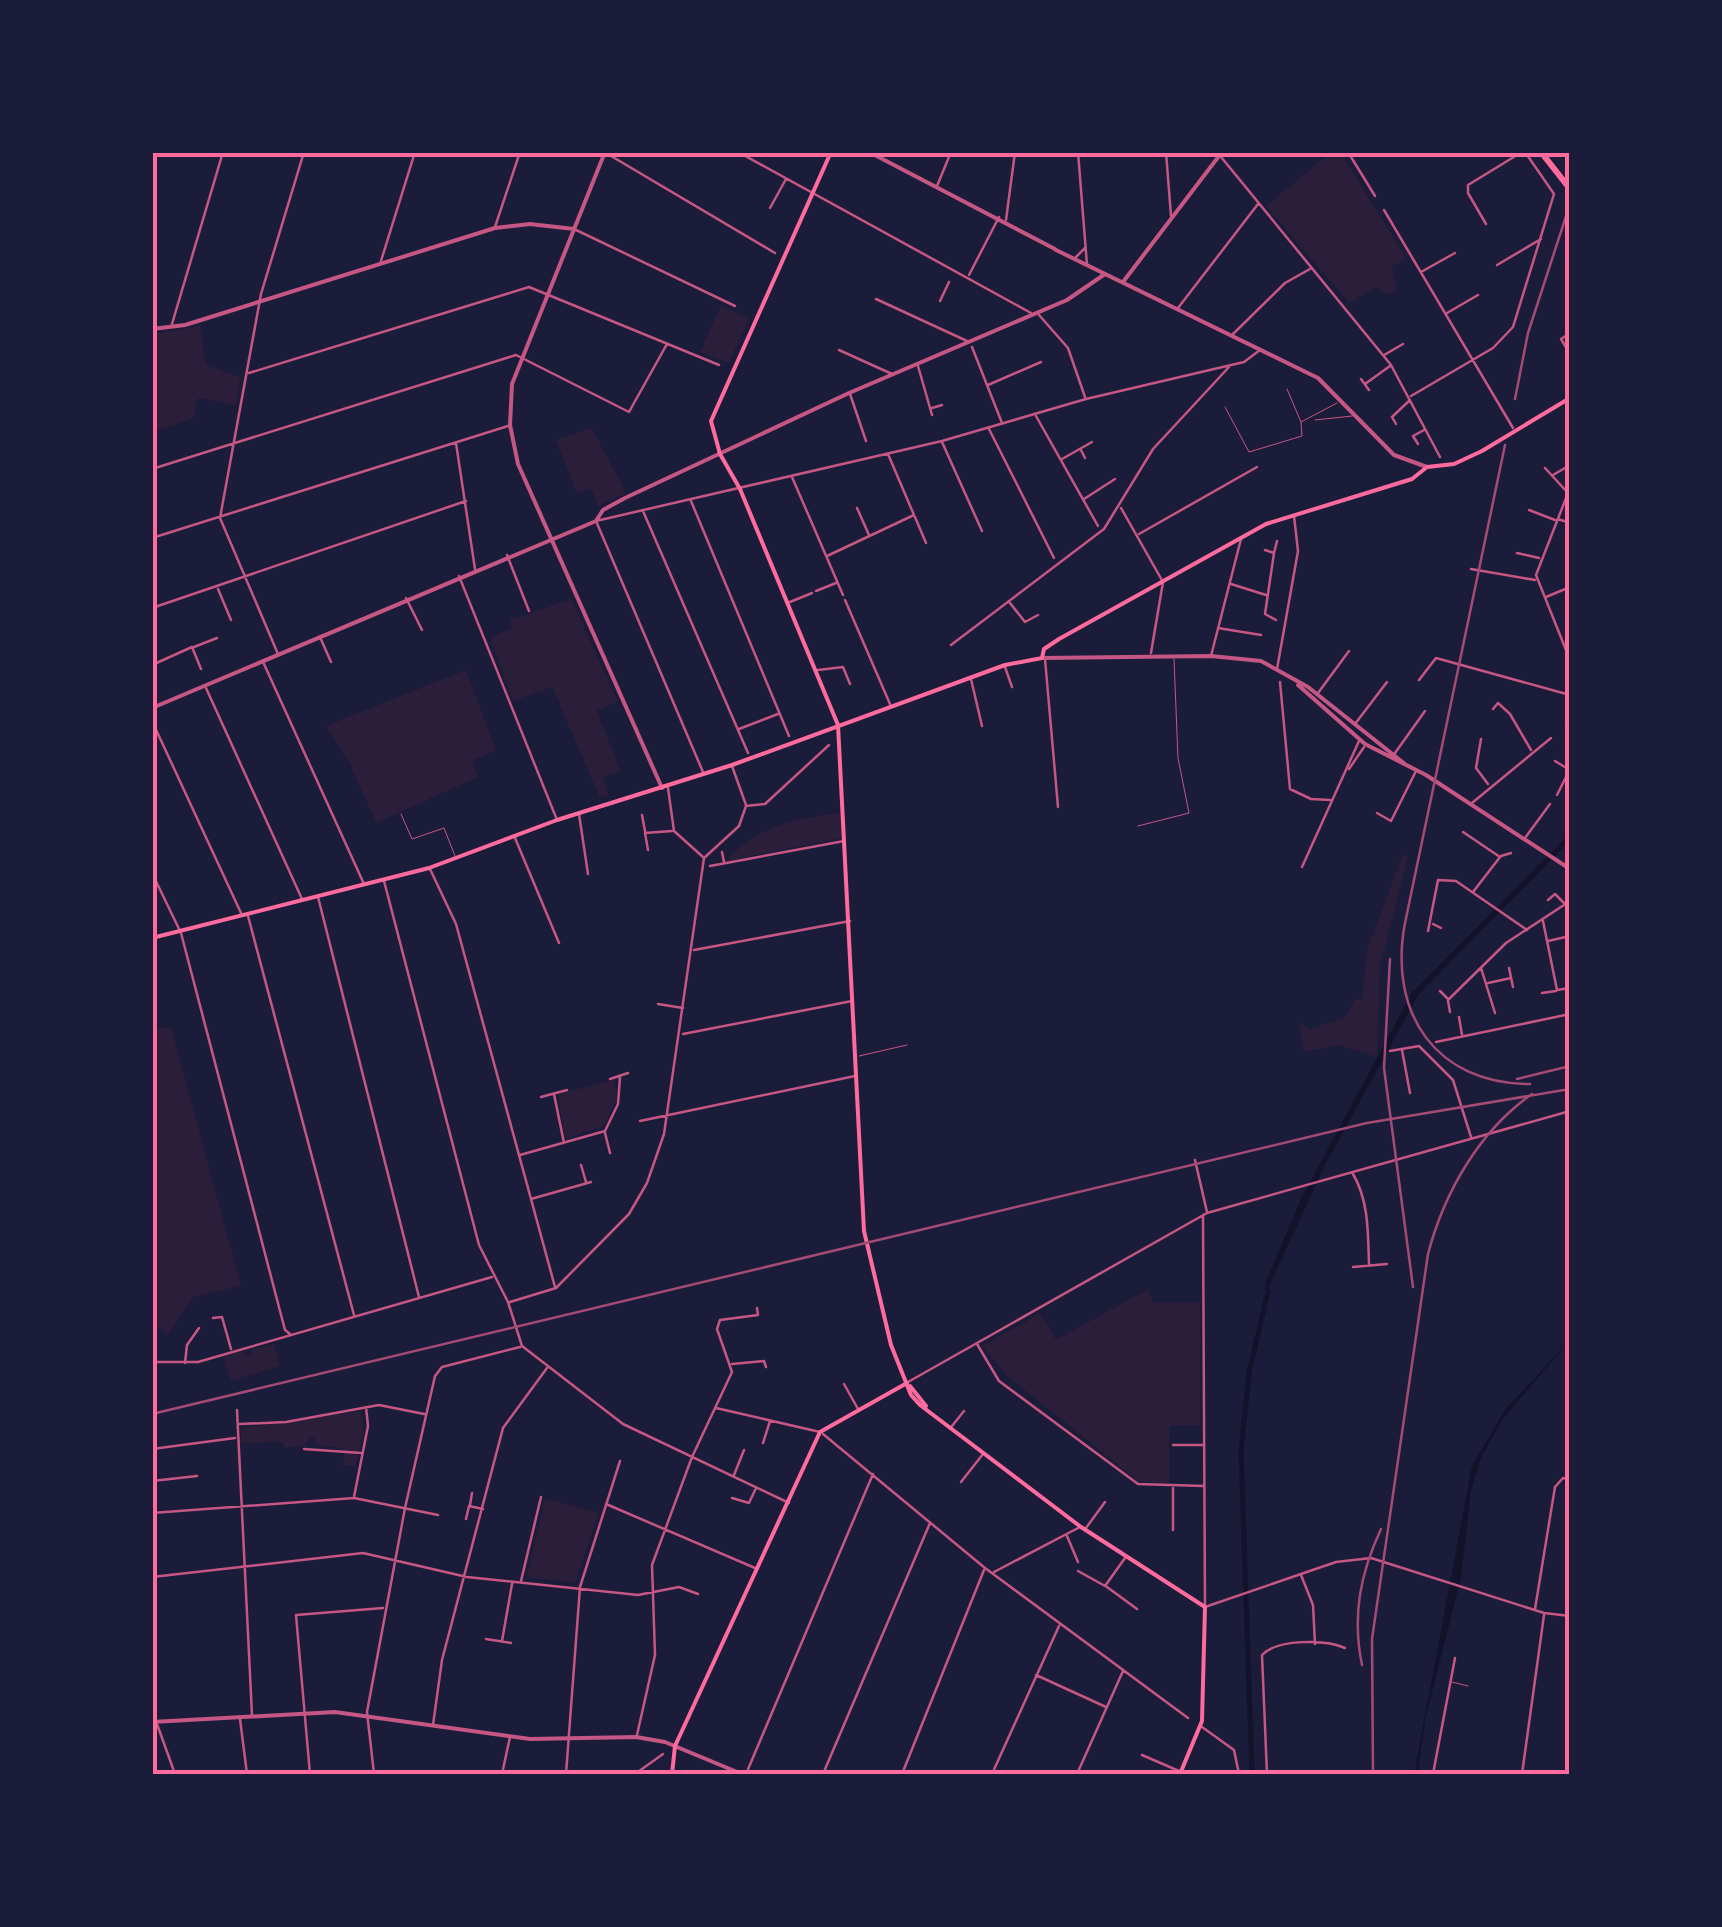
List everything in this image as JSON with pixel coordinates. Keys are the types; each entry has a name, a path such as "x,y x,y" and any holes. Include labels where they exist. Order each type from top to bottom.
{"highway":[{"path":"1542,152 1570,189"}],"main road":[{"path":"831,152 712,413 720,454 740,489 838,726 864,1231 892,1345 907,1382 930,1412 1083,1528 1205,1608 1200,1726 1180,1773"},
{"path":"152,938 429,868 579,812 732,766 1004,665 1043,658 1044,650 1060,639 1241,538 1294,515 1412,479 1427,467 1454,464 1570,398"},
{"path":"672,1774 675,1746 822,1433 907,1382"}],"street":[{"path":"170,328 223,152"},
{"path":"278,654 220,518 260,302 304,152"},
{"path":"380,263 415,152"},
{"path":"495,228 520,152"},
{"path":"738,152 1034,313 1068,348 1086,399"},
{"path":"937,186 951,152"},
{"path":"1006,222 1015,152"},
{"path":"1078,152 1087,266"},
{"path":"1166,152 1172,218"},
{"path":"1348,152 1375,196"},
{"path":"1392,417 1410,398 1474,360 1513,328 1554,189 1523,152 1468,185 1468,194 1486,224"},
{"path":"704,858 674,831 665,787 518,464 510,426 512,384 604,153 775,253"},
{"path":"873,153 1087,266 1318,378 1394,455 1427,467"},
{"path":"1123,282 1220,154 1391,365 1440,457"},
{"path":"770,208 786,179"},
{"path":"1178,308 1259,203"},
{"path":"1384,210 1516,432"},
{"path":"969,277 999,217"},
{"path":"152,328 170,328 260,302 495,228 530,224 574,229 735,306"},
{"path":"1497,265 1542,238"},
{"path":"1074,258 1084,253 1087,242"},
{"path":"1529,247 1535,263"},
{"path":"1420,272 1454,253"},
{"path":"1232,335 1284,283 1312,269"},
{"path":"952,276 955,270"},
{"path":"596,520 614,504 849,393 1076,296 1105,274"},
{"path":"940,301 949,282"},
{"path":"246,374 523,287 719,365"},
{"path":"1446,314 1478,295"},
{"path":"876,299 970,344 1002,424"},
{"path":"1570,333 1561,339 1570,354"},
{"path":"152,469 522,357 629,412 667,344"},
{"path":"1383,356 1403,344"},
{"path":"152,708 596,520 942,441 1086,399 1230,366 1250,360 1261,349"},
{"path":"838,350 892,374"},
{"path":"987,386 1041,362"},
{"path":"918,364 932,416"},
{"path":"1365,384 1391,365"},
{"path":"951,646 1086,544 1120,507 1153,448 1230,366"},
{"path":"1361,379 1369,390"},
{"path":"849,393 866,440"},
{"path":"930,409 942,405"},
{"path":"1386,410 1396,424"},
{"path":"1035,414 1098,526"},
{"path":"152,538 510,426"},
{"path":"989,428 1054,558"},
{"path":"1418,444 1413,436 1425,429"},
{"path":"942,441 982,531"},
{"path":"456,442 476,569"},
{"path":"1061,460 1092,442"},
{"path":"1080,449 1085,458"},
{"path":"888,454 926,543"},
{"path":"1552,476 1570,464"},
{"path":"1137,535 1257,466"},
{"path":"1545,468 1569,493 1540,558 1537,580 1570,660"},
{"path":"791,476 891,706"},
{"path":"1082,500 1115,479"},
{"path":"690,499 790,736"},
{"path":"152,608 466,502"},
{"path":"1120,507 1163,582 1151,656"},
{"path":"858,508 870,536"},
{"path":"643,510 748,754"},
{"path":"1529,510 1570,523"},
{"path":"1277,670 1298,552 1294,515"},
{"path":"827,556 914,516"},
{"path":"1094,521 1101,517"},
{"path":"596,520 704,775"},
{"path":"1211,656 1241,538"},
{"path":"1276,620 1266,615 1277,541"},
{"path":"1265,550 1274,553"},
{"path":"1517,553 1540,558"},
{"path":"507,556 529,611"},
{"path":"1471,569 1537,580"},
{"path":"459,576 557,820"},
{"path":"789,602 838,582"},
{"path":"1230,584 1268,596"},
{"path":"218,587 231,620"},
{"path":"1544,597 1570,588"},
{"path":"406,598 422,630"},
{"path":"1009,602 1025,622 1038,615"},
{"path":"1216,628 1261,635"},
{"path":"320,636 332,662"},
{"path":"152,664 218,638"},
{"path":"192,648 202,668"},
{"path":"1318,694 1349,651"},
{"path":"1058,807 1043,658 1251,658 1318,694 1406,764"},
{"path":"1418,680 1436,658 1570,695"},
{"path":"263,660 364,886"},
{"path":"818,670 838,665 850,684"},
{"path":"1004,665 1012,687"},
{"path":"970,678 982,726"},
{"path":"1295,681 1359,740 1417,770 1570,869"},
{"path":"1280,682 1290,789 1311,799 1330,800"},
{"path":"1348,732 1388,682"},
{"path":"206,686 303,900"},
{"path":"1494,709 1498,703 1505,708 1532,751"},
{"path":"1394,754 1426,711"},
{"path":"737,730 779,713"},
{"path":"152,721 245,914 354,1315"},
{"path":"1345,774 1364,732"},
{"path":"1471,804 1489,785 1551,738"},
{"path":"1481,739 1476,768 1489,785"},
{"path":"1302,867 1330,800 1366,744"},
{"path":"746,806 765,804 829,745"},
{"path":"1554,762 1569,769 1556,795"},
{"path":"509,1304 556,1288 629,1214 654,1166 667,1115 704,858 739,826 746,806 732,766"},
{"path":"1391,820 1417,770"},
{"path":"1524,840 1550,804"},
{"path":"579,812 588,874"},
{"path":"1377,813 1398,826"},
{"path":"642,815 648,850"},
{"path":"645,833 674,831"},
{"path":"1463,832 1500,857"},
{"path":"514,836 558,944"},
{"path":"1468,846 1473,838"},
{"path":"710,866 846,841"},
{"path":"722,852 724,864"},
{"path":"1472,894 1500,857 1512,852"},
{"path":"429,868 456,924 556,1288"},
{"path":"152,873 180,930 285,1330 290,1334"},
{"path":"1428,931 1438,880 1456,881 1527,930"},
{"path":"384,881 479,1244 509,1304 520,1344 623,1424 790,1503"},
{"path":"1448,1000 1480,967 1567,903 1555,894 1548,900"},
{"path":"318,897 419,1297"},
{"path":"1542,920 1557,990"},
{"path":"692,950 850,921"},
{"path":"1432,924 1442,928"},
{"path":"1547,942 1569,937"},
{"path":"1480,967 1494,1011 1484,1010"},
{"path":"1509,968 1513,986"},
{"path":"1487,983 1511,978"},
{"path":"1542,993 1570,988"},
{"path":"1440,991 1448,1000 1450,1012"},
{"path":"680,1034 853,1000"},
{"path":"658,1004 684,1008"},
{"path":"1390,1051 1570,1014"},
{"path":"1459,1017 1462,1036"},
{"path":"1419,1046 1452,1080 1471,1138"},
{"path":"1402,1049 1410,1093"},
{"path":"610,1079 628,1073"},
{"path":"640,1121 856,1076"},
{"path":"610,1153 605,1131 618,1104 620,1078"},
{"path":"541,1097 566,1090"},
{"path":"554,1094 565,1144"},
{"path":"907,1382 1205,1214 1570,1111"},
{"path":"518,1156 605,1131"},
{"path":"1195,1160 1205,1214 1205,1608 1300,1574 1371,1558 1544,1613 1570,1616"},
{"path":"530,1199 589,1183 581,1165"},
{"path":"1352,1174 1361,1187 1368,1223 1369,1265"},
{"path":"1352,1266 1387,1264"},
{"path":"152,1362 185,1364 494,1276"},
{"path":"636,1737 655,1655 652,1565 692,1457 728,1382 730,1364 717,1329 720,1320 758,1315 758,1308"},
{"path":"220,1309 231,1351"},
{"path":"213,1318 222,1317"},
{"path":"185,1364 199,1328"},
{"path":"194,1334 202,1340"},
{"path":"977,1342 1000,1380 1138,1484 1205,1486"},
{"path":"374,1774 366,1716 424,1414 442,1367 520,1344"},
{"path":"730,1364 764,1361 766,1367"},
{"path":"432,1725 442,1660 467,1577 503,1428 548,1367"},
{"path":"844,1384 858,1410"},
{"path":"239,1424 286,1422 379,1405 424,1414"},
{"path":"354,1498 368,1426 366,1407"},
{"path":"715,1408 822,1433 984,1568 1188,1718"},
{"path":"238,1410 236,1438 252,1717"},
{"path":"954,1412 960,1417"},
{"path":"951,1428 964,1412"},
{"path":"764,1444 770,1420"},
{"path":"152,1448 236,1438"},
{"path":"313,1440 313,1448"},
{"path":"1173,1445 1204,1445"},
{"path":"304,1450 362,1453"},
{"path":"733,1476 744,1450"},
{"path":"961,1482 984,1453"},
{"path":"566,1774 580,1587 620,1461"},
{"path":"175,1774 155,1722 302,1713 366,1716 510,1737 636,1737 675,1746 744,1774 874,1473"},
{"path":"152,1481 197,1476"},
{"path":"1535,1610 1555,1486 1563,1478 1570,1479"},
{"path":"732,1498 748,1503 756,1486"},
{"path":"1173,1487 1173,1530"},
{"path":"466,1519 472,1493"},
{"path":"152,1514 354,1498 438,1515"},
{"path":"520,1583 540,1498"},
{"path":"992,1573 1083,1528 1105,1502"},
{"path":"429,1513 431,1504"},
{"path":"606,1504 666,1526 756,1569"},
{"path":"469,1506 484,1509"},
{"path":"823,1774 930,1522"},
{"path":"1066,1535 1078,1562"},
{"path":"152,1577 364,1553 467,1577 651,1596 679,1587 698,1594"},
{"path":"1106,1586 1125,1557"},
{"path":"902,1774 984,1568"},
{"path":"1078,1571 1137,1609"},
{"path":"1300,1574 1313,1604 1315,1644"},
{"path":"502,1641 512,1582"},
{"path":"686,1598 690,1591"},
{"path":"310,1774 296,1615 385,1608"},
{"path":"1522,1774 1544,1613"},
{"path":"992,1774 1059,1626"},
{"path":"486,1639 511,1643"},
{"path":"1266,1774 1262,1654 1280,1644 1345,1648"},
{"path":"1434,1774 1455,1658"},
{"path":"1077,1774 1124,1670"},
{"path":"1036,1675 1107,1707"},
{"path":"240,1718 247,1774"},
{"path":"1200,1726 1234,1750 1239,1774"},
{"path":"502,1774 510,1737"},
{"path":"635,1774 662,1754"},
{"path":"1142,1755 1180,1773"}],"lane":[{"path":"1225,408 1249,452 1302,436 1301,422 1288,389"},
{"path":"1307,422 1335,406 1338,396"},
{"path":"1301,422 1342,414 1355,417"},
{"path":"1138,826 1189,813 1178,758 1176,656"},
{"path":"402,814 412,839 444,828 456,859"},
{"path":"856,1056 907,1045"},
{"path":"1450,1682 1468,1686"}],"shaded area":[{"path":"1330,153 1341,153 1406,258 1392,267 1397,290 1386,295 1375,287 1349,303 1266,206"},
{"path":"721,305 749,319 729,363 700,352"},
{"path":"200,326 206,365 240,377 236,405 198,398 193,419 153,432 153,334"},
{"path":"592,428 626,493 598,506 591,488 577,493 556,440"},
{"path":"571,599 618,702 597,711 621,772 603,776 609,795 600,798 552,687 513,701 490,638 512,628 510,620"},
{"path":"466,670 496,750 472,761 478,777 376,823 347,758 326,726"},
{"path":"840,813 842,838 727,861 750,839 778,826"},
{"path":"1403,854 1408,856 1380,967 1377,1057 1339,1045 1303,1052 1300,1023 1310,1029 1346,1017 1355,999 1362,1000 1367,950"},
{"path":"1414,989 1420,992 1325,1165 1266,1293 1265,1284 1301,1199"},
{"path":"171,1027 241,1286 193,1297 169,1334 153,1324 152,1029"},
{"path":"614,1080 617,1098 604,1126 565,1139 558,1094"},
{"path":"1148,1289 1153,1302 1200,1302 1200,1425 1169,1426 1169,1484 1138,1481 1006,1375 982,1346 1041,1313 1056,1340"},
{"path":"1569,1341 1502,1420 1480,1460 1471,1491 1461,1577 1425,1720 1418,1774 1414,1774 1472,1466 1505,1410"},
{"path":"274,1344 280,1366 231,1381 223,1356 242,1351 249,1356 253,1349"},
{"path":"361,1411 364,1432 355,1467 343,1465 345,1449 316,1445 315,1438 309,1438 305,1446 284,1448 283,1442 241,1443 241,1428"},
{"path":"545,1498 599,1513 575,1583 527,1577"}],"waterway":[{"path":"1414,995 1570,837"},
{"path":"1252,1774 1241,1450 1249,1373 1268,1291"}],"railway":[{"path":"1515,399 1528,333 1570,204"},
{"path":"1505,445 1405,923 1402,955 1404,986 1412,1013 1444,1057 1497,1081 1530,1084"},
{"path":"1390,959 1384,1068 1413,1287"},
{"path":"1517,1079 1570,1066"},
{"path":"152,1414 1367,1123 1570,1089"},
{"path":"1373,1774 1372,1639 1428,1254 1444,1208 1466,1165 1496,1126 1532,1094"},
{"path":"1362,1665 1360,1596 1381,1529"}]}
